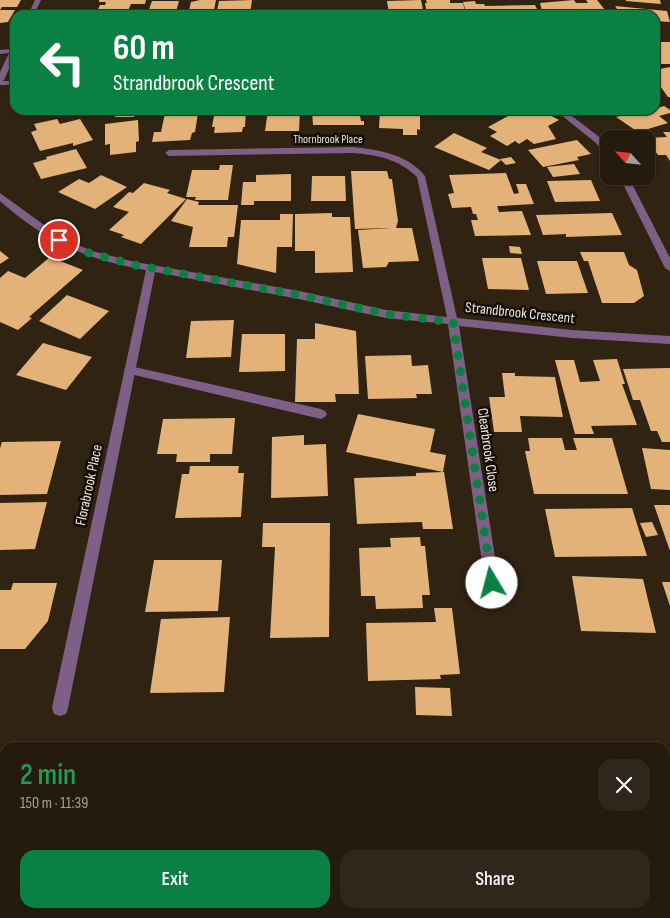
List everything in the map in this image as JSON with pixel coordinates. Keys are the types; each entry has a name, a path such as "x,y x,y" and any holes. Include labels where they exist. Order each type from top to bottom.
{"street":[{"path":"0,81 10,59"},
{"path":"565,115 600,143"},
{"name":"Thornbrook Place","path":"169,153 353,150 372,152 399,159 412,166 421,176 453,322"},
{"path":"628,185 670,268"},
{"name":"Strandbrook Crescent","path":"0,196 22,215 59,240 89,253 151,268 299,295 386,314 572,334 670,340"},
{"name":"Florabrook Place","path":"60,708 151,268"},
{"name":"Clearbrook Close","path":"453,322 492,583"},
{"path":"130,370 321,414"}],"building":[{"path":"0,0 21,0 17,7 2,7 0,10"},
{"path":"99,0 146,0 145,4 131,4 128,10 98,10 100,5 105,5 106,2 99,2"},
{"path":"216,0 214,10 189,10 191,2"},
{"path":"252,0 251,10 217,10 219,1"},
{"path":"421,0 423,10 388,10 387,1"},
{"path":"426,0 450,0 450,3 463,3 465,10 426,10 425,3 427,3"},
{"path":"574,0 576,3 588,3 586,0 597,0 605,10 542,10 540,3"},
{"path":"660,0 661,4 626,1"},
{"path":"152,1 179,1 176,10 149,10"},
{"path":"475,1 476,4 484,4 485,6 535,5 538,10 465,10 463,2"},
{"path":"615,6 657,10 618,10"},
{"path":"0,10 10,10 8,22 0,23"},
{"path":"660,10 667,11 670,22 660,21"},
{"path":"660,42 670,42 670,64 660,64"},
{"path":"670,67 670,97 660,86 660,69"},
{"path":"664,106 670,110 670,113 659,116 668,123 645,130 635,130 616,117 625,115 660,115 660,107"},
{"path":"116,115 135,115 134,117 115,117"},
{"path":"165,115 198,115 195,132 192,133 190,140 152,142 154,132 161,132"},
{"path":"214,115 246,115 245,127 243,127 242,132 214,133 215,127 212,127"},
{"path":"267,115 300,115 299,131 265,131"},
{"path":"312,115 360,115 361,121 364,121 364,125 313,125"},
{"path":"380,115 420,115 420,130 417,129 417,135 403,135 403,129 379,128"},
{"path":"510,115 550,115 559,120 548,126 556,139 534,144 527,139 519,144 515,141 507,146 490,136 497,132 488,127"},
{"path":"57,119 60,124 80,119 93,140 73,146 73,143 40,151 31,132 37,130 34,124"},
{"path":"138,120 139,141 136,142 136,152 110,155 110,144 105,145 105,124"},
{"path":"663,132 670,132 670,161 666,155 658,155 655,151 655,138 667,137"},
{"path":"454,133 487,148 481,152 501,160 489,170 434,147"},
{"path":"577,140 591,154 577,157 579,160 543,167 528,150"},
{"path":"76,149 87,168 41,179 33,163 47,159 46,157"},
{"path":"511,157 516,163 506,165 500,159"},
{"path":"574,164 580,174 553,177 547,167"},
{"path":"220,165 233,165 228,200 195,200 196,197 186,197 192,170 219,170"},
{"path":"351,171 387,171 389,179 392,179 398,221 396,228 412,228 419,261 389,262 386,267 363,268 358,230 391,228 355,229"},
{"path":"506,173 514,194 519,193 516,184 526,184 534,204 497,206 499,212 522,211 531,235 475,236 471,220 478,220 476,214 473,214 471,207 452,208 448,194 454,193 449,175"},
{"path":"291,174 291,201 254,201 254,205 241,205 243,182 256,182 256,175"},
{"path":"101,175 127,187 95,209 58,192 79,179 89,183"},
{"path":"312,176 345,176 346,201 311,201"},
{"path":"591,180 600,201 555,202 547,181"},
{"path":"144,183 170,190 167,193 186,199 141,244 121,237 124,235 109,230 129,212 113,207 129,192 133,193"},
{"path":"187,199 199,202 198,205 238,205 234,237 228,237 227,247 189,247 193,227 171,221"},
{"path":"332,213 332,217 350,217 353,272 315,273 315,251 295,251 295,214"},
{"path":"612,213 622,235 566,237 566,234 543,235 536,215"},
{"path":"280,214 293,214 292,247 277,247 276,273 237,264 241,220 280,220"},
{"path":"509,246 520,247 522,254 510,253"},
{"path":"0,251 9,258 0,264"},
{"path":"580,252 624,252 629,265 637,270 644,296 634,303 602,303 588,261 584,261"},
{"path":"50,257 83,270 29,317 32,318 18,330 0,322 0,278 8,271 25,278"},
{"path":"482,258 521,258 529,290 488,289"},
{"path":"537,261 577,261 588,293 546,294"},
{"path":"67,295 109,311 80,339 39,321"},
{"path":"234,320 231,357 186,358 191,321"},
{"path":"315,323 356,331 359,394 335,394 336,402 295,402 297,339 315,339"},
{"path":"242,334 285,334 285,371 239,372"},
{"path":"43,343 92,357 66,390 16,375"},
{"path":"411,355 412,366 428,365 432,394 416,394 417,398 368,399 365,356"},
{"path":"617,359 625,384 622,384 637,425 591,426 594,434 575,434 555,360 574,360 580,382 600,381 593,360"},
{"path":"670,368 670,442 662,442 657,431 651,431 640,400 633,400 623,369"},
{"path":"502,373 515,373 515,376 555,377 563,417 520,416 522,432 494,432 489,397 505,397"},
{"path":"358,414 435,429 430,452 446,455 443,472 346,452"},
{"path":"235,418 232,454 210,454 210,462 176,462 177,454 157,454 163,419"},
{"path":"304,435 304,445 326,444 328,496 271,498 272,437"},
{"path":"528,438 562,438 565,450 577,450 573,438 612,438 628,494 534,494 525,451 530,451"},
{"path":"61,441 47,494 0,495 0,448 2,442"},
{"path":"642,448 670,450 670,490 651,489"},
{"path":"190,466 239,466 238,473 244,473 241,517 175,518 182,474 189,474"},
{"path":"444,472 453,529 423,529 422,522 357,524 354,478 416,476 416,473"},
{"path":"47,502 35,549 0,550 0,503"},
{"path":"654,505 670,505 670,551"},
{"path":"632,508 647,556 555,557 545,509"},
{"path":"652,522 658,535 646,537 640,523"},
{"path":"263,523 330,523 329,637 270,638 275,547 262,547"},
{"path":"420,537 421,546 425,546 430,595 422,595 423,608 376,609 375,596 361,596 359,548 391,547 390,538"},
{"path":"154,560 222,560 218,611 145,612"},
{"path":"572,576 643,579 656,633 581,631"},
{"path":"662,582 670,582 670,606"},
{"path":"13,583 57,583 48,621 25,649 0,649 0,590 11,590"},
{"path":"434,608 452,608 460,674 440,675 441,679 368,681 366,623 436,622"},
{"path":"230,617 224,692 150,693 161,619"},
{"path":"415,687 450,688 452,716 416,715"}],"route":[{"path":"59,240 89,253 135,265 299,295 386,314 453,322 492,583"}]}
